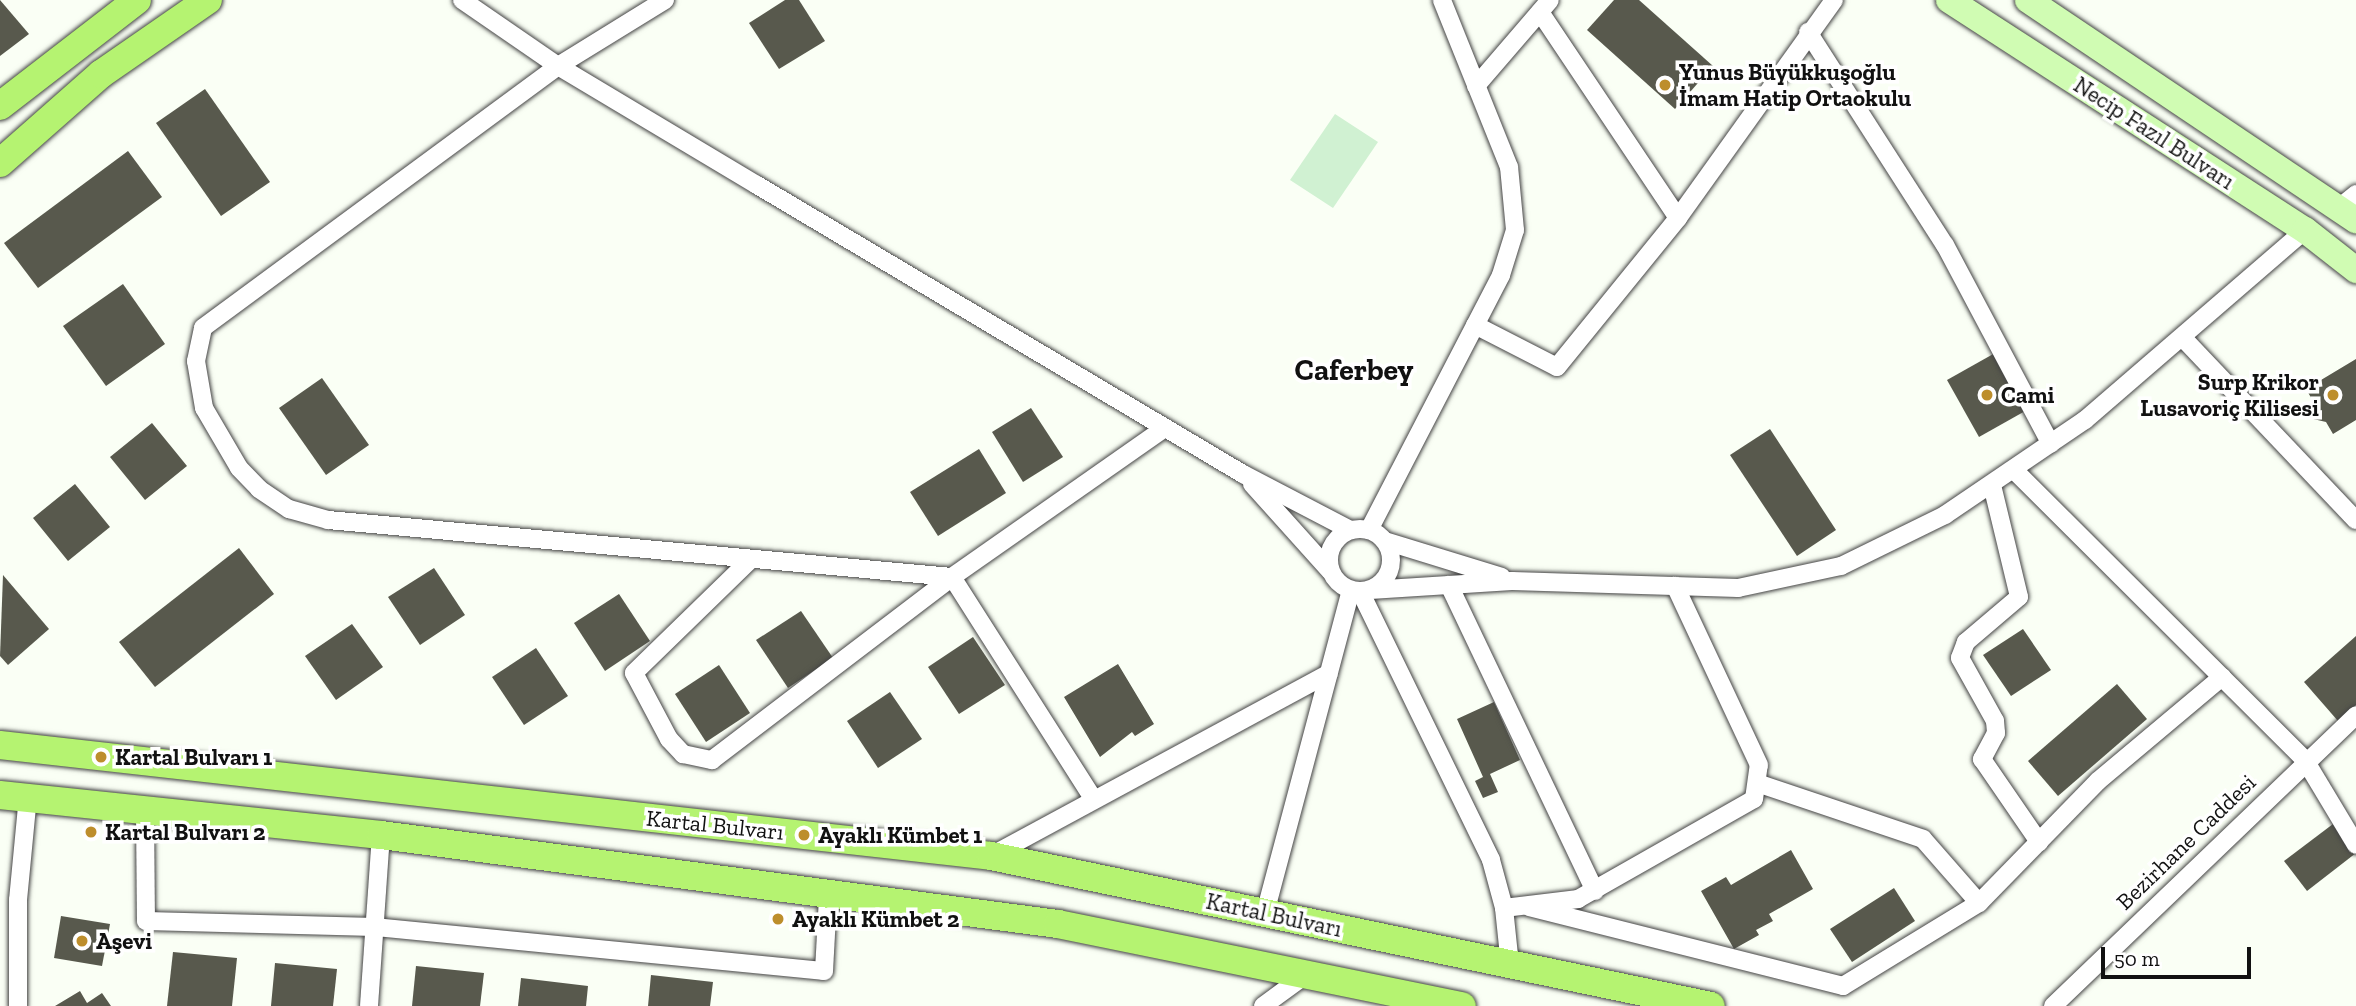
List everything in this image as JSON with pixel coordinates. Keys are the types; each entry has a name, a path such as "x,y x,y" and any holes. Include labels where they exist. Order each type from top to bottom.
{"main road":[{"path":"0,106 136,0"},
{"path":"0,163 101,74 208,0"},
{"name":"Kartal Bulvarı","path":"0,745 991,856 1712,1006"},
{"path":"14,795 381,835 828,897 1058,924 1462,1006"}],"street":[{"path":"462,0 558,66 1243,474 1350,530 1369,530 1385,541 1512,580"},
{"path":"665,0 558,66 203,328 195,360 204,408 239,468 259,489 312,517 952,577"},
{"path":"1369,530 1507,260 1516,214 1509,167 1442,0"},
{"path":"1475,325 1557,367 1678,218 1833,0"},
{"name":"Necip Fazıl Bulvarı","path":"1949,0 2305,230 2356,270"},
{"name":"Necip Fazıl Bulvarı","path":"2028,0 2351,207"},
{"path":"1476,86 1545,6 1678,218"},
{"path":"1808,32 1945,245 2051,444"},
{"path":"1360,591 1512,580 1738,588 1817,574 1911,534 1992,485 2051,444 2183,338 2305,230"},
{"path":"2183,338 2356,520"},
{"path":"750,560 634,673 669,739 692,758 712,760 952,577 1165,428"},
{"path":"2014,470 2305,760 2356,845"},
{"path":"1243,474 1330,571 1360,591 1482,839 1504,908 1510,965"},
{"path":"1992,485 2019,597 1966,642 1960,658 1995,721 1994,739 1982,751 1984,763 2039,842"},
{"path":"1330,571 1330,551 1350,530"},
{"path":"1265,913 1329,673 1360,591 1390,569 1385,541"},
{"path":"952,577 1094,800"},
{"path":"1449,585 1595,891"},
{"path":"1504,908 1530,907 1595,891 1749,805 1760,784 1755,756 1675,586"},
{"path":"991,856 1329,673"},
{"path":"1530,907 1843,986 1979,903 2098,781 2222,677"},
{"name":"Bezirhane Caddesi","path":"2053,1006 2305,760 2356,715"},
{"path":"1760,784 1923,839 1979,903"},
{"path":"14,795 18,1006"},
{"path":"145,811 146,921 375,927 824,971 828,897"},
{"path":"369,1006 381,835"},
{"path":"1263,1006 1304,976"}],"green space":[{"path":"1335,114 1378,142 1333,208 1290,180"}],"building":[{"path":"0,0 29,34 0,56"},
{"path":"785,0 799,0 825,41 779,69 749,23"},
{"path":"1614,0 1639,0 1713,66 1675,109 1587,30"},
{"path":"205,89 270,182 221,216 156,123"},
{"path":"128,151 162,197 38,288 4,243"},
{"path":"123,284 165,344 106,386 63,326"},
{"name":"Cami","path":"1995,353 2027,410 1979,437 1947,380"},
{"name":"Surp Krikor Lusavoriç Kilisesi","path":"2356,359 2356,420 2333,434 2326,422 2309,418 2313,401 2306,389"},
{"path":"322,378 369,445 326,475 279,408"},
{"path":"1031,408 1063,457 1023,482 992,432"},
{"path":"152,423 187,466 145,500 110,457"},
{"path":"1770,429 1836,530 1797,556 1730,455"},
{"path":"979,449 1006,493 938,536 910,492"},
{"path":"75,484 110,527 68,561 33,518"},
{"path":"239,548 274,594 155,687 119,642"},
{"path":"434,568 465,615 420,645 388,597"},
{"path":"3,575 49,629 8,665 0,656"},
{"path":"619,594 650,641 605,671 574,623"},
{"path":"801,611 833,658 788,688 756,640"},
{"path":"352,624 383,667 336,700 305,656"},
{"path":"2023,629 2051,670 2011,696 1983,655"},
{"path":"2356,636 2356,705 2338,721 2304,682"},
{"path":"973,637 1005,685 959,714 928,667"},
{"path":"536,648 568,696 524,725 492,677"},
{"path":"1118,664 1154,724 1135,736 1132,732 1100,757 1064,697"},
{"path":"719,665 750,713 706,742 675,694"},
{"path":"2117,684 2147,719 2058,796 2028,761"},
{"path":"890,692 922,739 878,768 847,721"},
{"path":"1494,702 1520,760 1490,774 1498,792 1483,798 1475,781 1483,777 1457,719"},
{"path":"2333,824 2356,853 2307,891 2284,861"},
{"path":"1791,850 1813,889 1769,914 1773,921 1756,930 1759,935 1734,949 1701,891 1726,877 1731,885"},
{"path":"1894,888 1915,921 1852,962 1830,929"},
{"name":"Aşevi","path":"61,916 110,924 102,966 54,958"},
{"path":"173,952 237,958 232,1006 167,1006"},
{"path":"275,963 337,969 333,1006 271,1006"},
{"path":"416,966 484,973 480,1006 412,1006"},
{"path":"651,975 713,982 710,1006 648,1006"},
{"path":"521,978 588,986 586,1006 518,1006"},
{"path":"80,991 87,1003 102,993 111,1006 55,1006"}],"place":[{"name":"Yunus Büyükkuşoğlu İmam Hatip Ortaokulu","path":"1665,85"},
{"name":"Cami","path":"1987,395"},
{"name":"Surp Krikor Lusavoriç Kilisesi","path":"2333,395"},
{"name":"Kartal Bulvarı 1","path":"101,757"},
{"name":"Kartal Bulvarı 2","path":"91,832"},
{"name":"Ayaklı Kümbet 1","path":"804,835"},
{"name":"Ayaklı Kümbet 2","path":"778,919"},
{"name":"Aşevi","path":"82,941"}],"district":[{"name":"Caferbey","path":"1354,370"}]}
